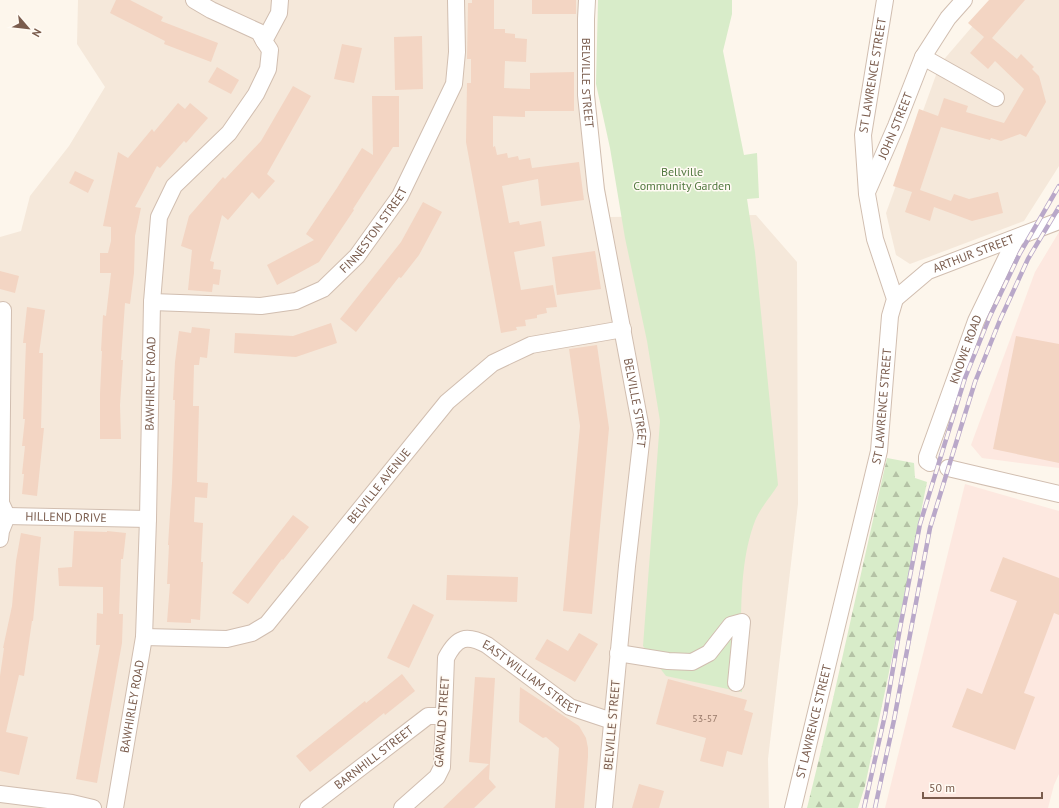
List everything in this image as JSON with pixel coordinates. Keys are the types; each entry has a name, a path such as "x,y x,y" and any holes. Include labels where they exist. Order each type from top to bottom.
{"street":[{"path":"194,0 210,10 259,32 264,41"},
{"path":"264,41 279,13 280,0"},
{"name":"FINNESTON STREET","path":"152,302 261,306 296,301 323,288 357,256 400,196 454,84 457,52 456,0"},
{"name":"BELVILLE STREET","path":"587,0 586,95 595,182 642,434 618,653 604,808"},
{"name":"ST LAWRENCE STREET","path":"793,808 879,451 890,316 895,299 875,239 866,194 864,134 885,0"},
{"name":"JOHN STREET","path":"866,194 896,126 923,58 948,18 964,0"},
{"name":"BAWHIRLEY ROAD","path":"115,808 144,637 152,302 159,217 174,186 229,133 256,94 268,69 270,50 264,41"},
{"path":"923,58 996,98"},
{"name":"ARTHUR STREET","path":"895,299 928,271 1059,221"},
{"name":"KNOWE ROAD","path":"930,463 927,461 927,457 976,321 1016,238"},
{"path":"0,539 1,531 7,516 1,503 1,349 3,310"},
{"name":"BELVILLE AVENUE","path":"144,637 227,638 252,633 267,624 447,402 493,363 531,345 623,328"},
{"path":"948,468 1059,494"},
{"name":"HILLEND DRIVE","path":"7,516 148,519"},
{"path":"618,653 668,661 692,662 709,653 731,625 742,622 736,683"},
{"name":"EAST WILLIAM STREET","path":"453,645 462,639 476,640 487,645 570,707 612,721"},
{"name":"GARVALD STREET","path":"402,808 436,777 442,767 446,658 453,645"},
{"name":"BARNHILL STREET","path":"308,808 428,716 443,716"},
{"path":"0,794 72,803 93,808"}],"shaded area":[{"path":"78,0 587,0 584,67 610,217 756,215 797,262 798,504 768,759 769,808 0,808 0,237 21,231 30,196 69,146 105,87 77,44"},
{"path":"995,0 1059,0 1059,166 1024,221 910,264 896,255 886,213 940,64"},
{"path":"1059,232 1059,468 982,458 971,445 1035,272"},
{"path":"965,484 1059,511 1059,774 1054,785 1048,808 885,808"}],"green space":[{"name":"Bellville Community Garden","path":"598,0 732,0 732,14 723,51 744,155 757,153 759,198 747,199 755,252 778,485 755,521 749,540 745,561 741,605 742,692 666,676 643,646 660,421 647,341 625,238 610,148 596,84"},
{"path":"887,458 914,463 915,478 927,482 865,786 858,808 807,808 838,677"}],"building":[{"path":"116,0 130,0 163,17 161,21 218,43 211,62 164,44 165,41 110,13"},
{"path":"472,0 494,0 494,29 505,29 505,33 515,34 515,38 527,39 526,62 505,61 504,88 530,89 530,73 574,72 574,111 525,111 525,117 493,116 493,147 495,146 497,155 507,153 508,158 518,156 519,160 530,158 532,168 579,162 584,200 541,206 538,179 502,186 509,223 519,221 520,225 541,221 545,246 514,252 521,290 553,285 557,307 546,308 547,313 537,315 537,318 525,320 526,326 516,327 517,330 501,333 466,142 467,83 471,83 471,59 467,59 468,3 472,3"},
{"path":"532,0 576,0 576,14 532,14"},
{"path":"989,0 1025,0 992,38 1017,59 1021,54 1034,67 1032,69 1039,76 1046,102 1026,137 1020,134 1001,141 991,138 990,140 941,127 920,190 951,201 954,194 969,199 998,192 1003,213 972,221 934,207 930,221 905,212 912,192 893,186 919,109 938,116 944,98 968,106 966,112 1004,123 1024,89 995,61 988,69 970,53 984,37 968,23"},
{"path":"422,36 423,89 395,90 394,37"},
{"path":"342,44 362,48 354,83 334,79"},
{"path":"217,67 239,80 231,94 208,82"},
{"path":"293,86 311,96 267,174 275,181 259,199 252,192 228,220 222,215 210,261 214,262 213,269 221,270 219,285 213,284 212,292 188,290 192,250 181,246 189,216 223,177 225,179 261,141"},
{"path":"372,96 399,96 399,147 393,147 353,209 354,210 319,262 277,285 267,265 314,240 306,234 362,148 373,155"},
{"path":"178,103 185,109 190,103 208,118 186,143 184,141 160,168 157,166 135,207 141,208 135,236 134,273 130,304 125,303 121,360 123,360 120,405 121,439 100,439 103,315 106,316 111,273 100,273 100,253 108,253 111,241 111,227 103,226 118,152 128,158 152,129 154,132"},
{"path":"75,171 94,180 88,193 69,183"},
{"path":"423,202 442,212 419,255 401,278 399,277 356,332 340,319 401,242"},
{"path":"595,251 601,289 557,295 552,257"},
{"path":"0,271 19,276 15,293 0,289"},
{"path":"27,307 45,310 39,353 43,353 41,428 44,428 37,496 22,494 24,474 22,474 25,446 22,446 25,419 23,419 26,343 23,343"},
{"path":"331,323 337,343 296,357 234,353 235,333 293,336"},
{"path":"192,327 210,329 207,358 200,357 199,365 194,365 193,406 199,406 197,482 208,483 207,498 195,497 194,522 203,523 201,562 203,562 200,620 191,619 191,623 167,622 170,584 167,584 175,400 173,400 175,362 179,331 191,333"},
{"path":"1016,336 1059,344 1059,463 993,449"},
{"path":"597,345 609,428 592,614 563,611 580,426 569,349"},
{"path":"293,515 309,527 283,560 282,559 248,604 232,593"},
{"path":"74,531 107,531 126,533 123,559 121,559 119,614 123,614 122,643 97,783 76,779 100,645 96,645 97,613 103,614 103,587 59,586 58,568 72,567"},
{"path":"21,533 41,537 33,621 24,676 19,675 6,732 28,737 19,775 0,771 0,676 3,648 12,606 16,561"},
{"path":"1003,557 1059,578 1059,615 1054,613 1024,693 1035,697 1015,750 952,727 967,688 982,694 1017,601 990,591"},
{"path":"447,575 518,577 517,602 446,600"},
{"path":"413,604 434,615 409,668 387,658"},
{"path":"579,633 598,644 575,682 535,659 547,639 568,651"},
{"path":"402,674 415,691 385,715 384,713 310,772 296,756 365,701 366,703"},
{"path":"475,677 495,678 489,779 496,787 474,808 443,808 489,764 469,762"},
{"path":"668,679 747,700 744,710 753,713 742,755 727,751 723,767 700,761 706,738 656,724"},
{"path":"520,687 579,726 586,738 588,757 584,808 555,808 559,748 546,737 543,738 519,722"},
{"path":"639,784 664,791 659,808 632,808"}],"railway":[{"path":"864,808 885,715 920,524 965,378 990,316 1020,253 1059,186"},
{"path":"875,808 894,720 930,528 952,456 975,382 1000,320 1028,259 1059,207"}]}
